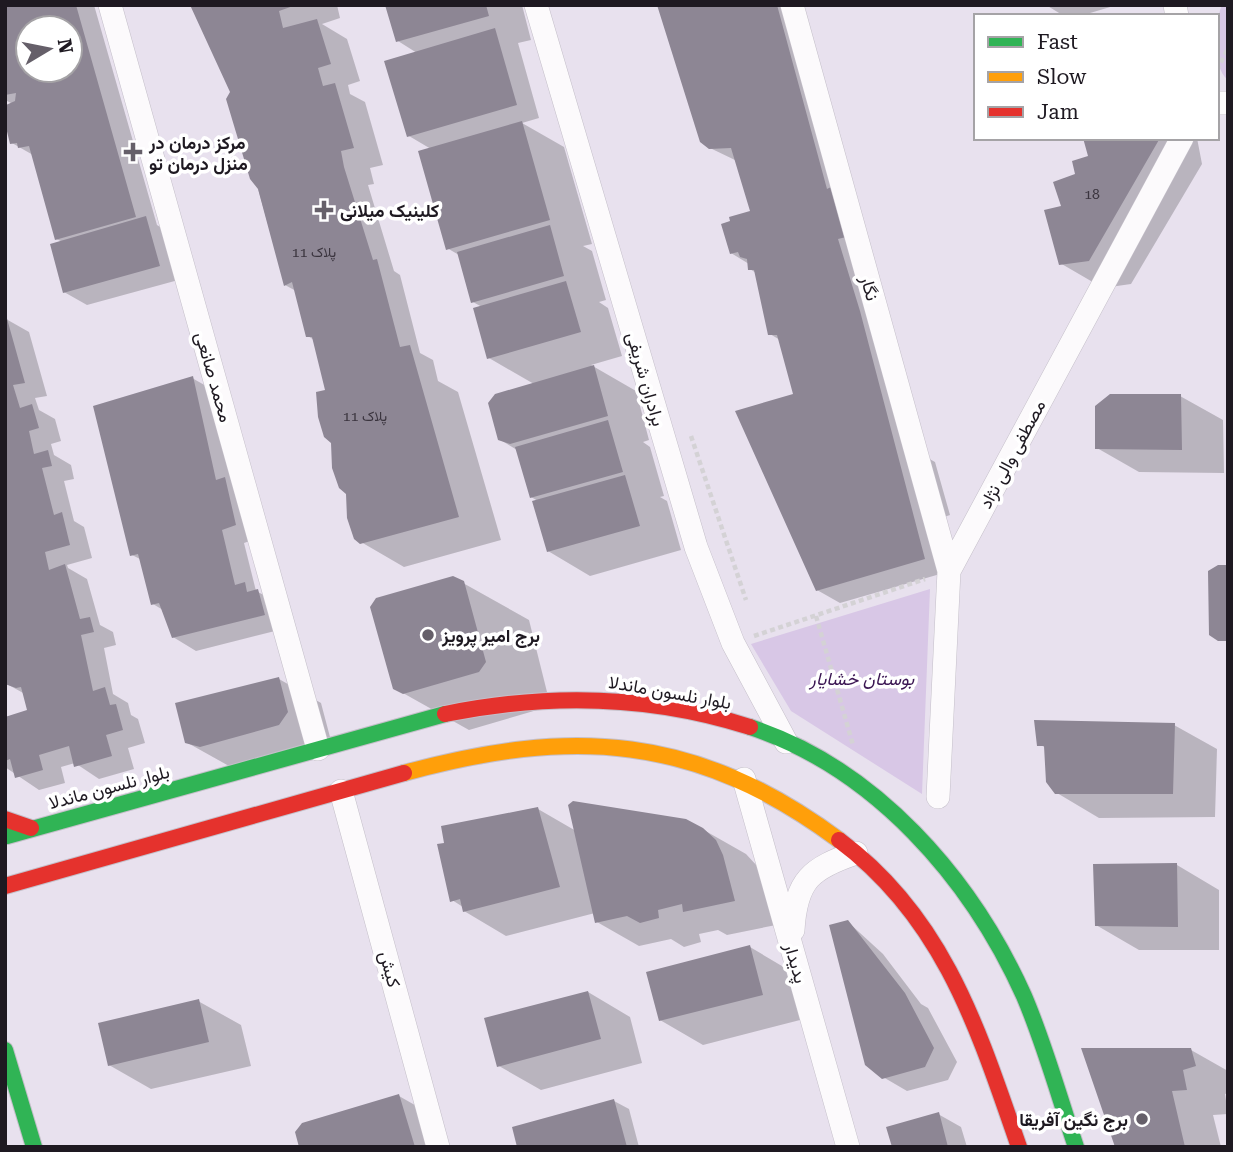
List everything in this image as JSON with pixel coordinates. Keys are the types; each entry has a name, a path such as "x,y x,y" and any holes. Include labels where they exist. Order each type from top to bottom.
{"main road":[{"name":"بلوار نلسون ماندلا","path":"5,836 466,709 551,700 598,699 695,712 786,742 853,779 885,806 960,887 1017,981 1076,1147"},
{"path":"5,886 444,763 541,747 599,745 690,761 744,779 820,826 856,853 904,900 936,944 981,1035 1019,1147"},
{"path":"5,819 31,828"},
{"path":"5,1050 34,1147"}],"street":[{"name":"محمد صانعی","path":"110,5 318,749"},
{"name":"برادران شریفی","path":"537,5 696,547 733,643 786,742"},
{"name":"نگار","path":"792,5 949,571"},
{"name":"مصطفی والی نژاد","path":"938,797 949,571 1181,140"},
{"name":"پدیدار","path":"744,779 848,1147"},
{"name":"کیش","path":"341,791 438,1147"},
{"path":"793,950 795,901 802,885 816,869 856,853"}],"path":[{"path":"1219,66 1228,48"},
{"path":"733,643 949,571"},
{"path":"816,615 855,749"}],"green space":[{"path":"1222,5 1228,5 1228,80 1219,65 1219,16"},
{"name":"بوستان خشایار","path":"930,589 922,794 791,711 751,644"}],"building":[{"path":"5,5 76,5 79,14 14,14 14,84 84,84 84,33 136,217 55,240 29,146 18,148 17,143 10,144 5,123 6,105 15,101 16,93 5,95"},
{"path":"190,5 296,5 279,11 283,28 317,19 331,64 318,68 323,86 335,83 354,148 341,151 344,167 373,260 377,259 400,347 410,345 459,517 360,544 354,539 347,518 346,494 339,488 332,468 331,443 324,437 318,417 316,392 325,390 312,337 306,337 292,282 284,286 258,189 250,179 226,99 230,92"},
{"path":"385,5 486,5 489,16 396,42"},
{"path":"657,5 777,5 827,189 831,187 846,237 838,239 860,311 925,559 816,591 735,411 793,394 777,335 768,335 754,270 748,270 747,259 740,257 738,252 730,254 721,224 730,221 729,217 750,211 731,148 709,149 700,142"},
{"path":"495,28 517,105 407,137 384,61"},
{"path":"522,121 550,220 446,250 418,151"},
{"path":"1084,140 1159,140 1089,261 1059,265 1044,210 1061,206 1053,182 1075,174 1072,161 1088,156"},
{"path":"146,216 160,266 63,293 50,244"},
{"path":"550,225 564,276 471,303 457,252"},
{"path":"566,281 581,332 487,359 473,308"},
{"path":"6,315 25,383 13,385 20,408 32,404 39,428 29,431 34,454 48,450 52,466 42,468 54,515 62,512 70,545 45,552 49,570 65,564 80,619 90,617 94,632 81,635 93,691 105,687 110,705 116,704 123,730 106,735 112,756 74,767 69,746 39,755 43,770 15,778 10,759 5,761 5,717 27,710 21,687 5,684"},
{"path":"594,365 608,416 510,444 498,440 488,403 495,394"},
{"path":"193,376 216,480 225,477 236,525 222,530 235,585 245,582 247,592 258,589 265,615 172,638 159,603 151,605 138,554 130,556 93,406"},
{"path":"1110,394 1181,394 1182,450 1095,449 1095,406"},
{"path":"608,420 623,472 530,498 515,447"},
{"path":"625,475 640,526 547,552 532,501"},
{"path":"1218,565 1228,565 1228,641 1218,641 1209,635 1208,571"},
{"name":"برج امیر پرویز","path":"453,576 464,581 486,662 479,672 403,694 393,689 370,607 376,598"},
{"path":"279,677 288,712 279,725 200,747 185,743 175,703"},
{"path":"1034,720 1175,723 1173,794 1055,794 1046,782 1044,746 1037,746"},
{"path":"573,801 686,819 703,828 716,840 723,855 735,901 683,912 682,904 658,910 659,918 640,923 627,916 595,923 568,805"},
{"path":"538,807 560,887 463,912 460,899 450,902 437,844 444,843 441,826"},
{"path":"1177,863 1178,927 1095,926 1093,864"},
{"path":"848,920 905,993 934,1048 925,1067 882,1079 865,1065 829,925"},
{"path":"750,945 763,995 659,1021 646,972"},
{"path":"588,991 601,1039 497,1067 484,1018"},
{"path":"199,999 209,1042 108,1066 98,1023"},
{"name":"برج نگین آفریقا","path":"1081,1048 1191,1048 1196,1066 1183,1070 1187,1090 1172,1091 1185,1147 1115,1147"},
{"path":"399,1094 415,1147 299,1147 295,1132 302,1123"},
{"path":"614,1099 627,1147 517,1147 512,1127"},
{"path":"939,1112 948,1147 892,1147 886,1127"}],"traffic: fast":[{"path":"7,836 445,714"},
{"path":"750,727 795,745 838,770 878,799 914,833 947,870 1002,952 1024,996 1076,1147"},
{"path":"5,1050 34,1147"}],"traffic: slow":[{"path":"404,773 465,758 523,749 578,746 631,750 683,760 734,778 786,805 839,840"}],"traffic: jam":[{"path":"445,714 522,703 599,701 675,709 750,727"},
{"path":"5,886 404,773"},
{"path":"5,819 31,828"},
{"path":"839,840 875,871 906,904 931,940 972,1019 1019,1147"}],"place":[{"name":"مرکز درمان در منزل درمان تو","path":"133,152"},
{"name":"کلینیک میلانی","path":"324,210"},
{"name":"برج امیر پرویز","path":"428,635"},
{"name":"برج نگین آفریقا","path":"1142,1119"}]}
